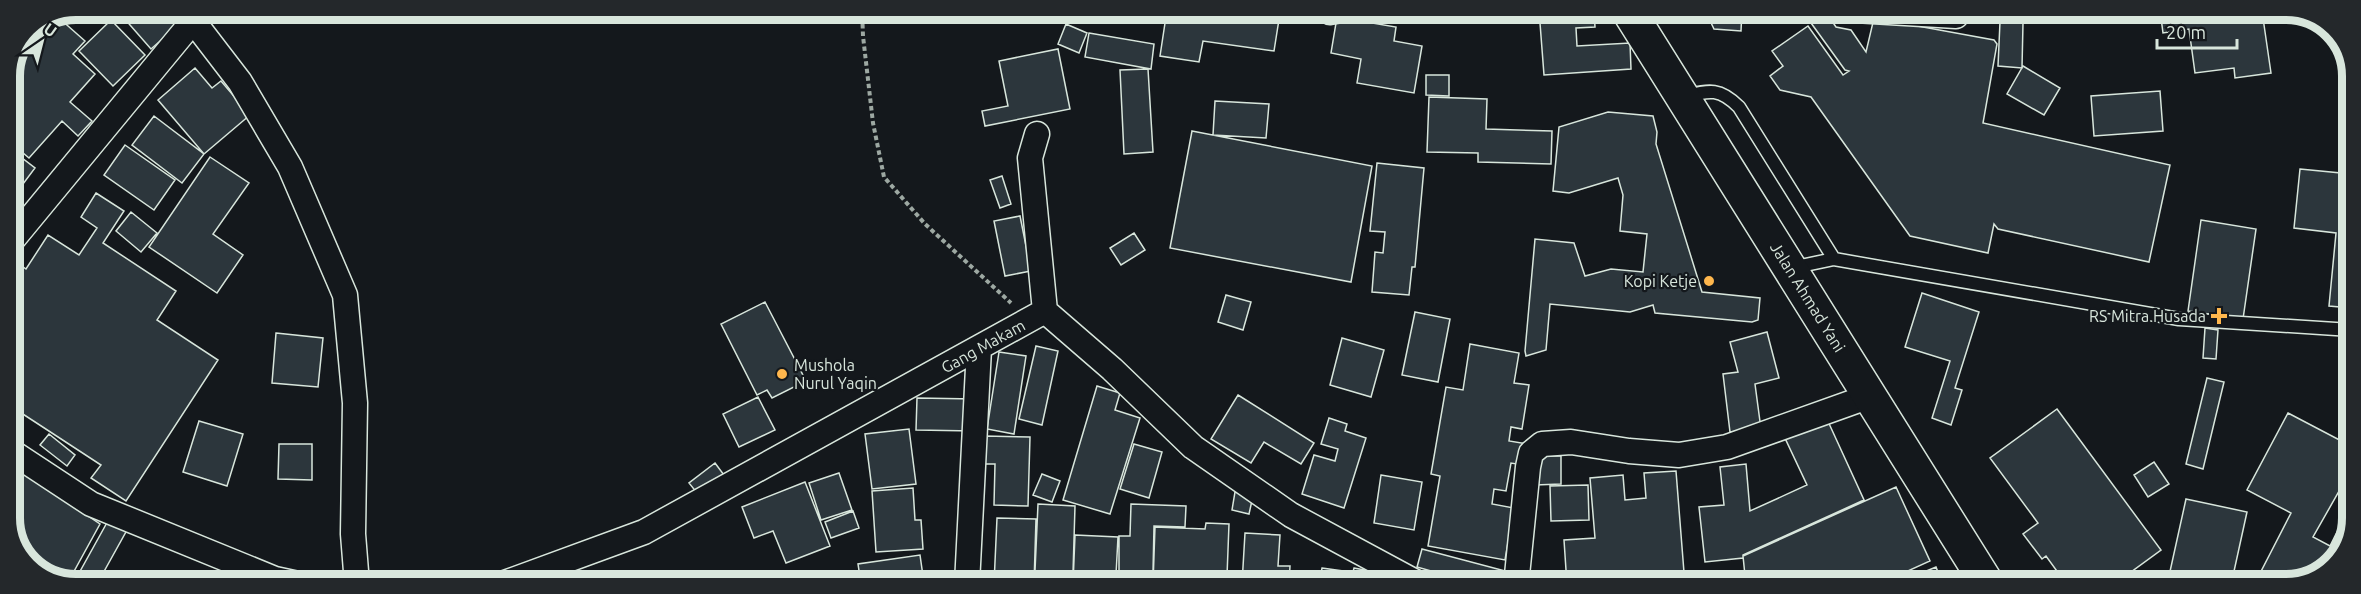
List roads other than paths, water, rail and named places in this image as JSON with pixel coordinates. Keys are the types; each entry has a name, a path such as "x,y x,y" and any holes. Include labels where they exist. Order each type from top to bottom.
{"highway":[{"name":"Jalan Ahmad Yani","path":"1634,20 1981,574"}],"street":[{"path":"20,230 184,20"},
{"path":"192,20 240,82 290,167 345,295 355,403 353,534 356,574"},
{"path":"1037,134 1030,158 1037,315"},
{"name":"Gang Makam","path":"529,574 644,532 1037,315 1112,369 1192,447 1291,515 1400,574"},
{"path":"968,574 979,348"},
{"path":"1517,574 1528,467 1531,453 1542,444 1572,442 1629,451 1679,455 1727,447 1870,396"},
{"path":"20,457 91,504 263,574"}],"lane":[{"path":"1683,97 1707,91 1720,92 1739,107 1834,258"},
{"path":"1790,268 1834,258 2179,319 2342,329"}],"place":[{"name":"Kopi Ketje","path":"1709,281"},
{"name":"RS Mitra Husada","path":"2219,316"},
{"name":"Mushola Nurul Yaqin","path":"782,374"}]}
